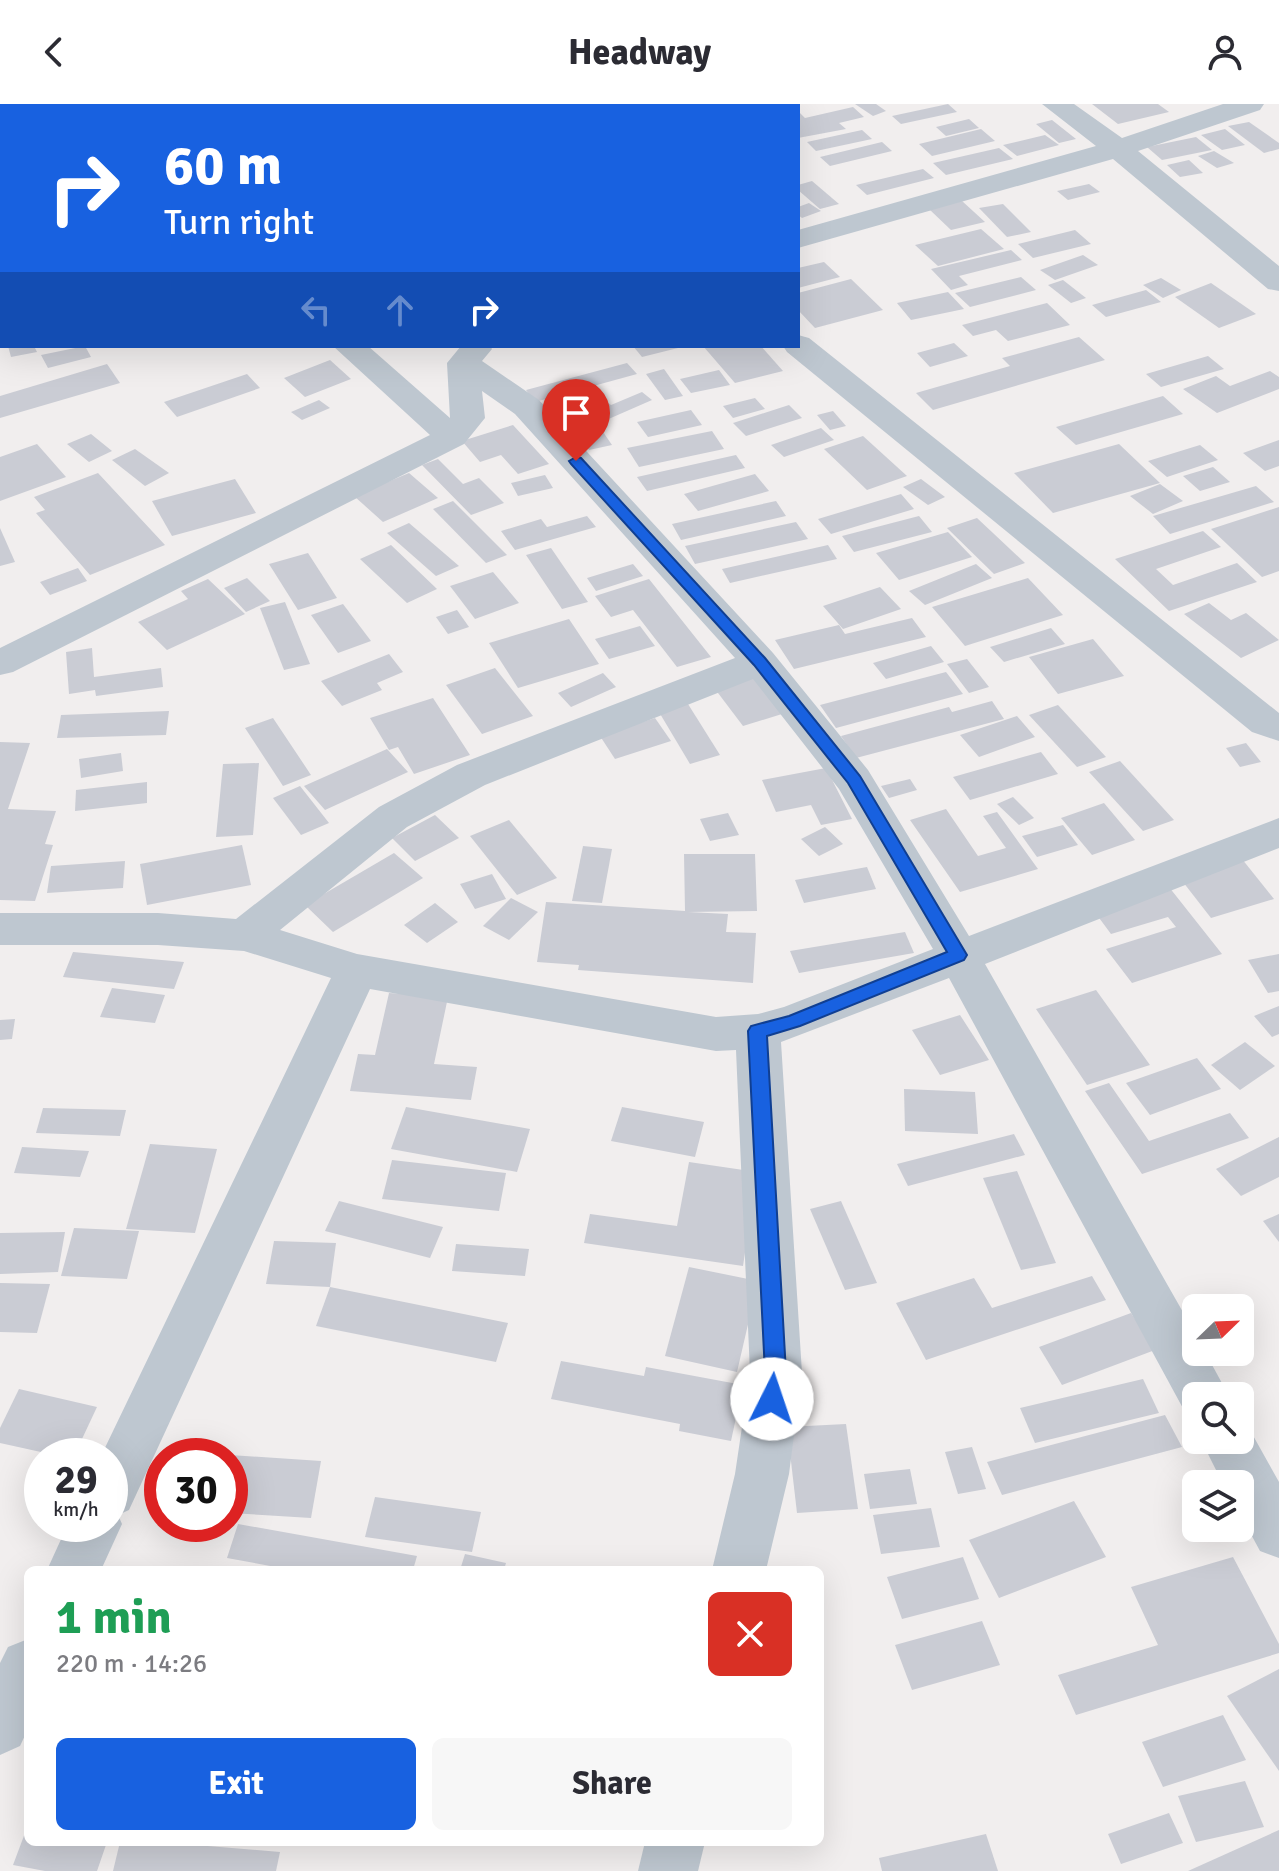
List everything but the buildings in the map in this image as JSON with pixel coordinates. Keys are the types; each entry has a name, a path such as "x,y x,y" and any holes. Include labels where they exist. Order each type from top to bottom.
{"street":[{"path":"1056,104 1118,149 1279,282"},
{"path":"800,238 1118,149 1250,104"},
{"path":"800,347 1276,726"},
{"path":"351,348 452,437"},
{"path":"0,663 452,437 468,418 474,354"},
{"path":"474,354 527,407 760,662 854,780 958,955 1195,1382"},
{"path":"245,935 393,817 471,775 760,662"},
{"path":"0,929 158,929 245,935 357,970 716,1034 758,1031 794,1021 1279,832"},
{"path":"128,1455 357,970"},
{"path":"740,1566 762,1474 776,1373 758,1031"},
{"path":"1235,1454 1279,1533"},
{"path":"76,1566 87,1542"},
{"path":"0,1726 24,1675"},
{"path":"668,1871 674,1846"}],"route":[{"path":"576,461 760,662 854,780 958,955 794,1021 758,1031 776,1373 772,1399"}]}
